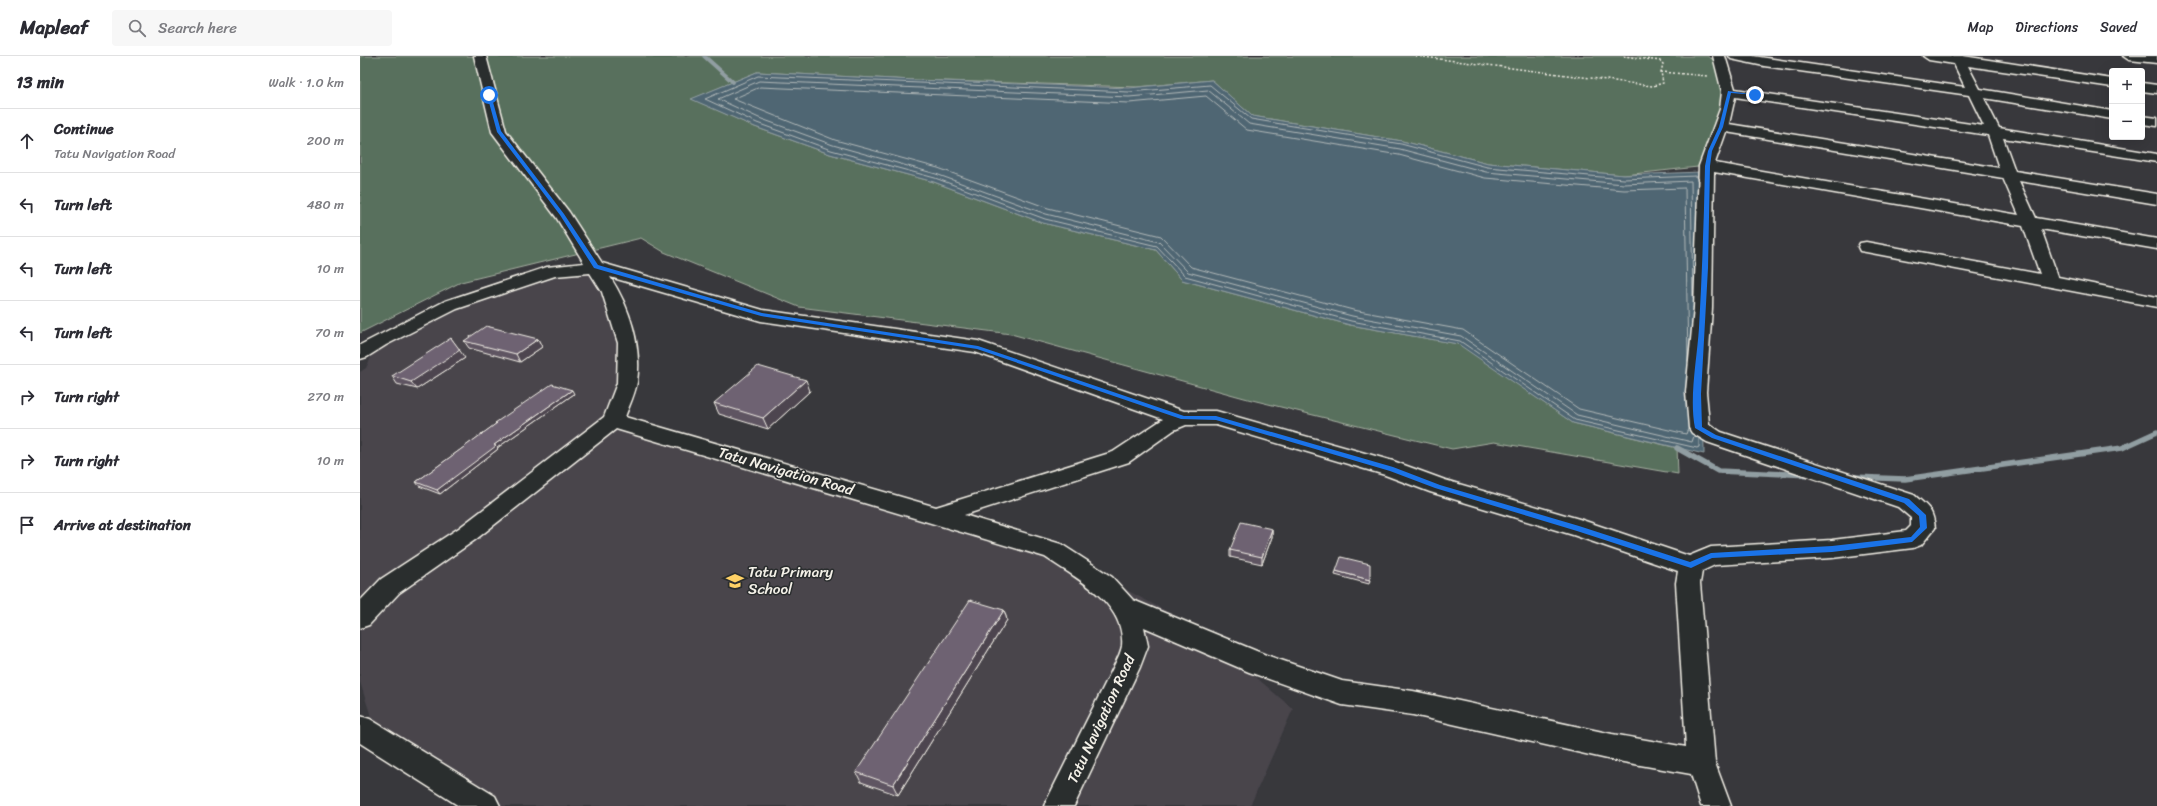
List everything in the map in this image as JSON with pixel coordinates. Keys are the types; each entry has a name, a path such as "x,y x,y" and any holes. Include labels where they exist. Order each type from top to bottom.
{"street":[{"path":"360,618 390,586 467,534 613,421 627,383 628,343 611,292 563,215 499,132 480,56"},
{"path":"360,354 378,341 450,305 553,271 596,267 761,315 978,348 1183,418 1216,418 1378,464 1438,486 1579,528 1691,566 1711,556 1832,549 1912,539 1924,528 1922,515 1906,501 1883,492 1714,437 1699,428 1697,420 1706,268 1707,166 1710,151 1721,127 1727,85 1719,56"},
{"path":"1735,56 1764,62 1974,92 2109,114"},
{"path":"1929,56 1958,58 2109,83"},
{"path":"2130,56 2157,59"},
{"path":"1958,58 1994,132 2008,173 2030,222 2051,281"},
{"path":"1727,85 1808,102 2157,158"},
{"path":"2145,87 2157,89"},
{"path":"2145,120 2157,122"},
{"path":"1721,127 2008,173 2157,199"},
{"path":"1707,166 2157,244"},
{"path":"1866,247 2157,302"},
{"path":"938,516 1121,457 1167,425 1183,418"},
{"name":"Tatu Navigation Road","path":"613,421 1053,550 1103,584 1124,606 1133,631 1135,646 1124,674 1059,806"},
{"path":"1691,566 1688,583 1701,763 1716,806"},
{"path":"1124,606 1258,664 1342,693 1413,703 1612,747 1701,763"},
{"path":"360,728 485,806"}],"path":[{"path":"1416,56 1653,86 1663,83 1661,72 1663,64 1660,61 1623,56"},
{"path":"1661,72 1727,85"}],"shaded area":[{"name":"Tatu Primary School","path":"596,267 628,343 613,421 1019,533 1200,629 1293,709 1250,806 496,806 373,723 360,682 360,372 366,368 379,341 518,281"}],"green space":[{"path":"360,56 1707,56 1721,64 1723,119 1707,166 1624,175 1488,163 1402,141 1252,116 1212,80 1137,87 913,80 757,72 692,99 755,127 830,154 934,182 1043,223 1156,250 1182,280 1350,325 1459,344 1573,423 1677,448 1678,474 1494,442 1452,449 1248,399 1011,334 799,307 664,252 641,238 461,282 360,333"}],"water":[{"path":"757,72 913,80 1129,88 1212,80 1252,116 1402,141 1488,163 1624,175 1701,172 1704,454 1573,423 1458,344 1350,325 1182,280 1156,250 1043,223 934,182 830,154 755,127 691,99"}],"building":[{"path":"486,326 538,339 516,354 464,341"},
{"path":"451,338 460,350 411,382 392,376"},
{"path":"758,366 806,380 763,418 714,403"},
{"path":"552,384 572,390 494,445 496,446 437,490 416,482 497,423 495,423"},
{"path":"1241,522 1272,529 1262,557 1230,550"},
{"path":"1341,557 1370,564 1370,580 1336,571"},
{"path":"970,600 1004,610 893,785 856,772"}],"waterway":[{"path":"704,56 733,82"},
{"path":"1853,477 1905,479 2122,448 2157,432"},
{"path":"1677,448 1718,471 1811,475"}],"place":[{"name":"Tatu Primary School","path":"735,581"}],"route":[{"path":"489,95 499,132 522,164 563,215 596,267 761,315 978,348 1183,418 1216,418 1393,469 1438,486 1579,528 1691,566 1711,556 1832,549 1912,539 1924,528 1922,515 1906,501 1883,492 1714,437 1699,428 1697,420 1706,268 1707,166 1710,151 1721,127 1729,92 1755,95"}]}
